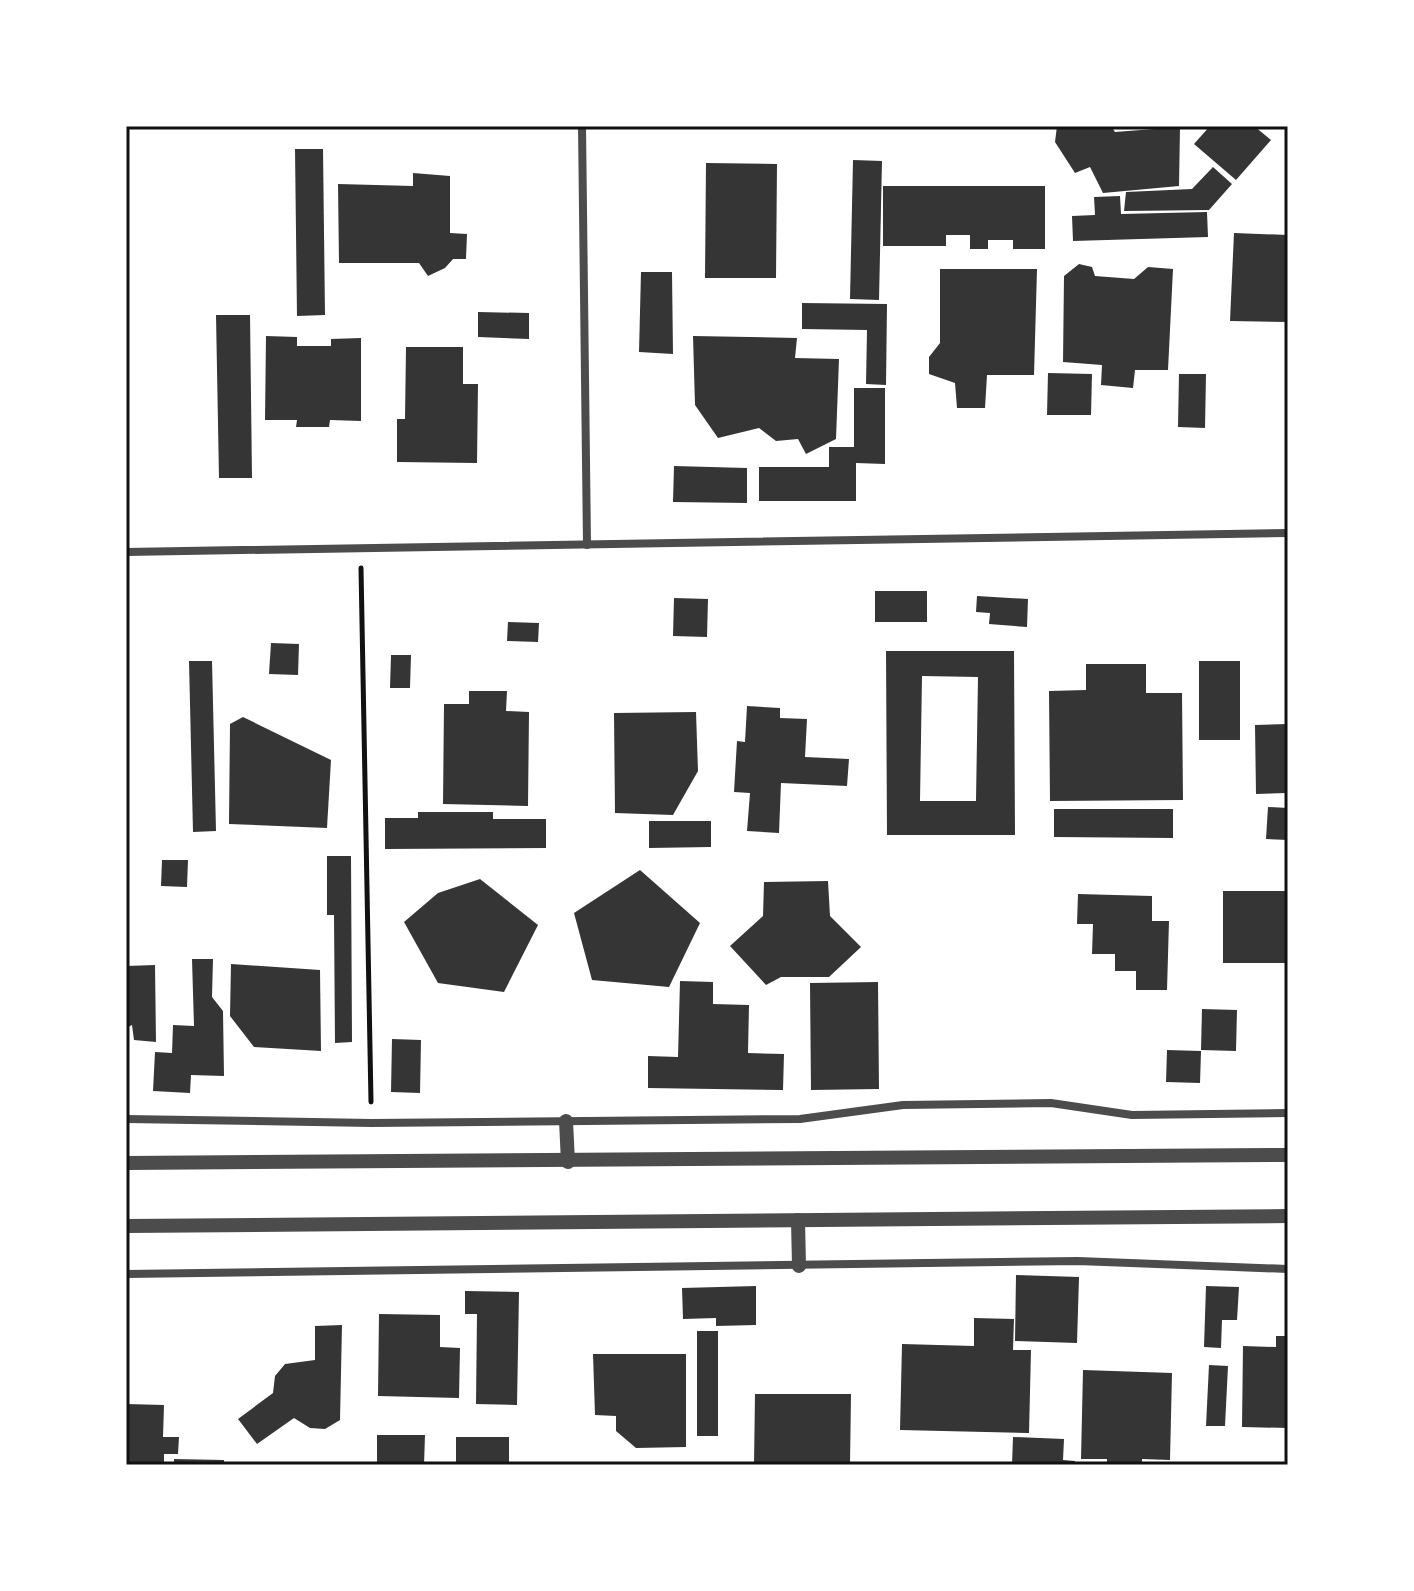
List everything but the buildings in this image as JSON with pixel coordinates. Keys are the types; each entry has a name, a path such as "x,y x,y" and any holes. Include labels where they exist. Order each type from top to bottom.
{"street":[{"path":"582,126 587,545"},
{"path":"126,552 1288,533"},
{"path":"126,1119 372,1123 800,1119 903,1105 1051,1103 1132,1115 1288,1113"},
{"path":"566,1121 568,1162"},
{"path":"126,1163 1288,1155"},
{"path":"126,1226 1288,1216"},
{"path":"798,1220 799,1266"},
{"path":"126,1274 1078,1261 1288,1269"}],"path":[{"path":"361,547 372,1123"}]}
